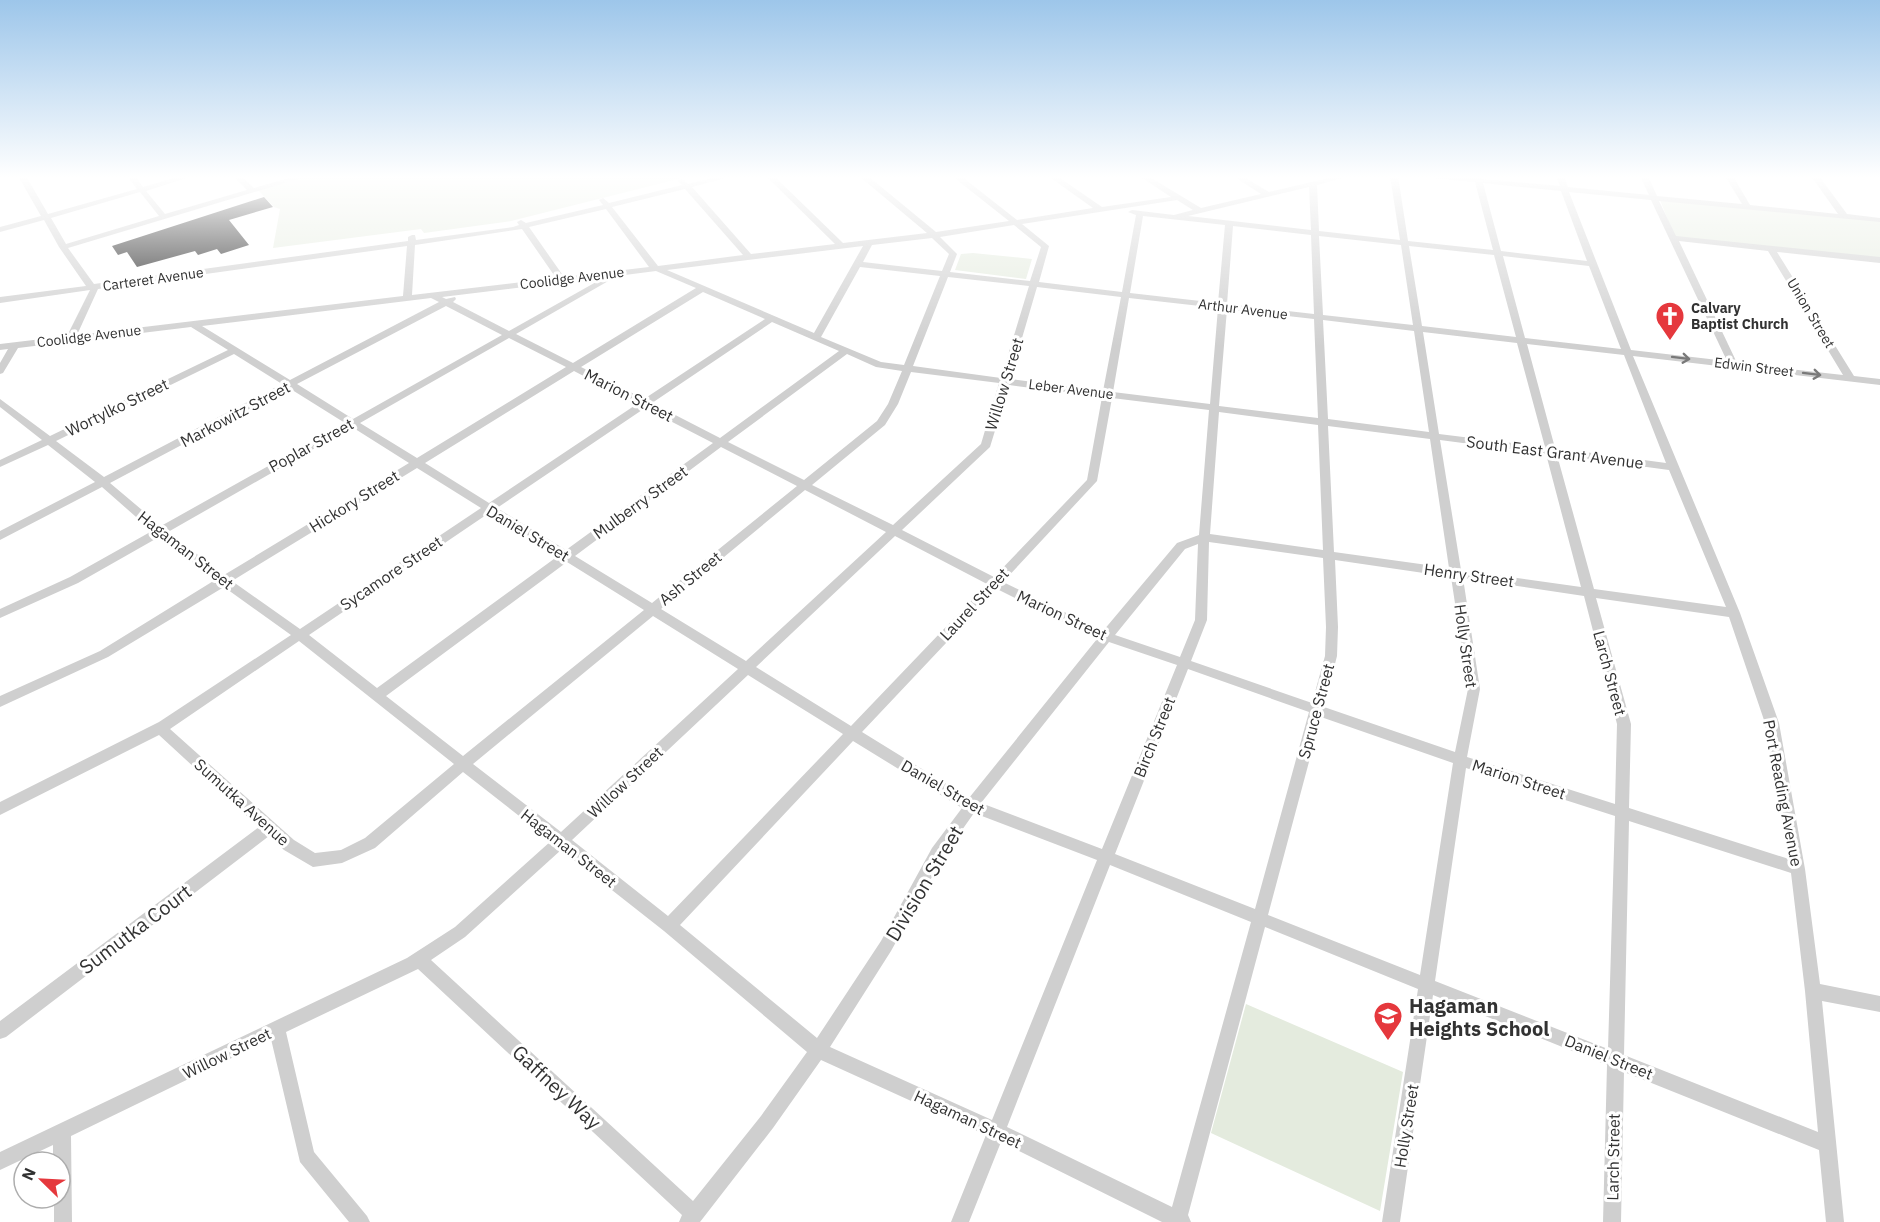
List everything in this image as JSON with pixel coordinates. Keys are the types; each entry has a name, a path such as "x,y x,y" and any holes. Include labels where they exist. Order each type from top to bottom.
{"street":[{"path":"56,233 63,247 94,290 71,338"},
{"path":"63,247 112,233"},
{"name":"Carteret Avenue","path":"0,292 88,284 460,233"},
{"path":"528,233 561,279"},
{"path":"628,233 654,267"},
{"path":"728,233 749,257"},
{"path":"828,233 841,246"},
{"name":"Coolidge Avenue","path":"0,347 949,233"},
{"name":"Willow Street","path":"0,1161 419,959 460,932 560,842 986,445 1045,246 1028,233"},
{"name":"Laurel Street","path":"669,926 1092,481 1136,233"},
{"name":"Birch Street","path":"960,1222 1201,620 1213,408 1228,233"},
{"path":"1316,233 1592,264"},
{"name":"Spruce Street","path":"1179,1221 1331,656 1332,627 1316,233"},
{"name":"Holly Street","path":"1391,1222 1460,760 1474,689 1404,233"},
{"name":"Larch Street","path":"1493,233 1624,724 1612,1222"},
{"name":"Port Reading Avenue","path":"1581,233 1734,613 1772,723 1798,869 1813,991 1835,1222"},
{"path":"1672,233 1733,365"},
{"name":"Ash Street","path":"332,857 342,856 370,843 463,764 881,423 893,404 954,254 934,235"},
{"path":"1674,238 1878,262"},
{"path":"407,298 412,240"},
{"path":"816,338 869,243"},
{"name":"Union Street","path":"1771,248 1850,378"},
{"name":"Arthur Avenue","path":"857,264 1628,352"},
{"name":"Leber Avenue","path":"654,267 879,365 1435,436"},
{"name":"Poplar Street","path":"0,614 74,580 620,272"},
{"name":"Carteret Avenue","path":"0,300 88,284"},
{"name":"Hickory Street","path":"0,702 104,654 703,288"},
{"name":"Markowitz Street","path":"0,536 105,483 469,290"},
{"name":"Marion Street","path":"432,295 646,402 720,443 1096,634 1460,760 1798,869"},
{"name":"Sycamore Street","path":"0,809 160,728 770,318"},
{"name":"Daniel Street","path":"193,324 972,805 1826,1144"},
{"path":"0,372 15,345"},
{"name":"Wortylko Street","path":"0,464 234,350"},
{"name":"Mulberry Street","path":"376,696 845,351"},
{"name":"Edwin Street","path":"1628,352 1880,382"},
{"name":"Hagaman Street","path":"0,402 105,483 159,531 300,635 669,926 818,1050 997,1131 1179,1221"},
{"name":"South East Grant Avenue","path":"1435,436 1674,467"},
{"name":"Henry Street","path":"1204,537 1734,613"},
{"name":"Division Street","path":"691,1218 735,1166 818,1050 887,946 945,841 972,805 1181,546 1204,537"},
{"name":"Sumutka Avenue","path":"160,728 289,845 313,860 332,857"},
{"name":"Sumutka Court","path":"0,1031 269,827"},
{"name":"Gaffney Way","path":"419,959 691,1218"},
{"path":"1813,991 1880,1004"},
{"path":"277,1028 306,1156 361,1222"},
{"path":"62,1131 63,1222"}],"shaded area":[{"path":"276,233 390,233 273,248"},
{"path":"1673,233 1880,233 1880,260 1675,239"},
{"path":"973,253 1032,259 1026,279 955,270 961,254"},
{"path":"1246,1004 1403,1072 1380,1211 1211,1133"}],"building":[{"path":"152,233 239,233 249,245 221,254 217,249 198,255 195,251 137,267 127,252 118,255 112,246"}],"place":[{"name":"Calvary Baptist Church","path":"1670,342"},
{"name":"Hagaman Heights School","path":"1388,1042"}]}
